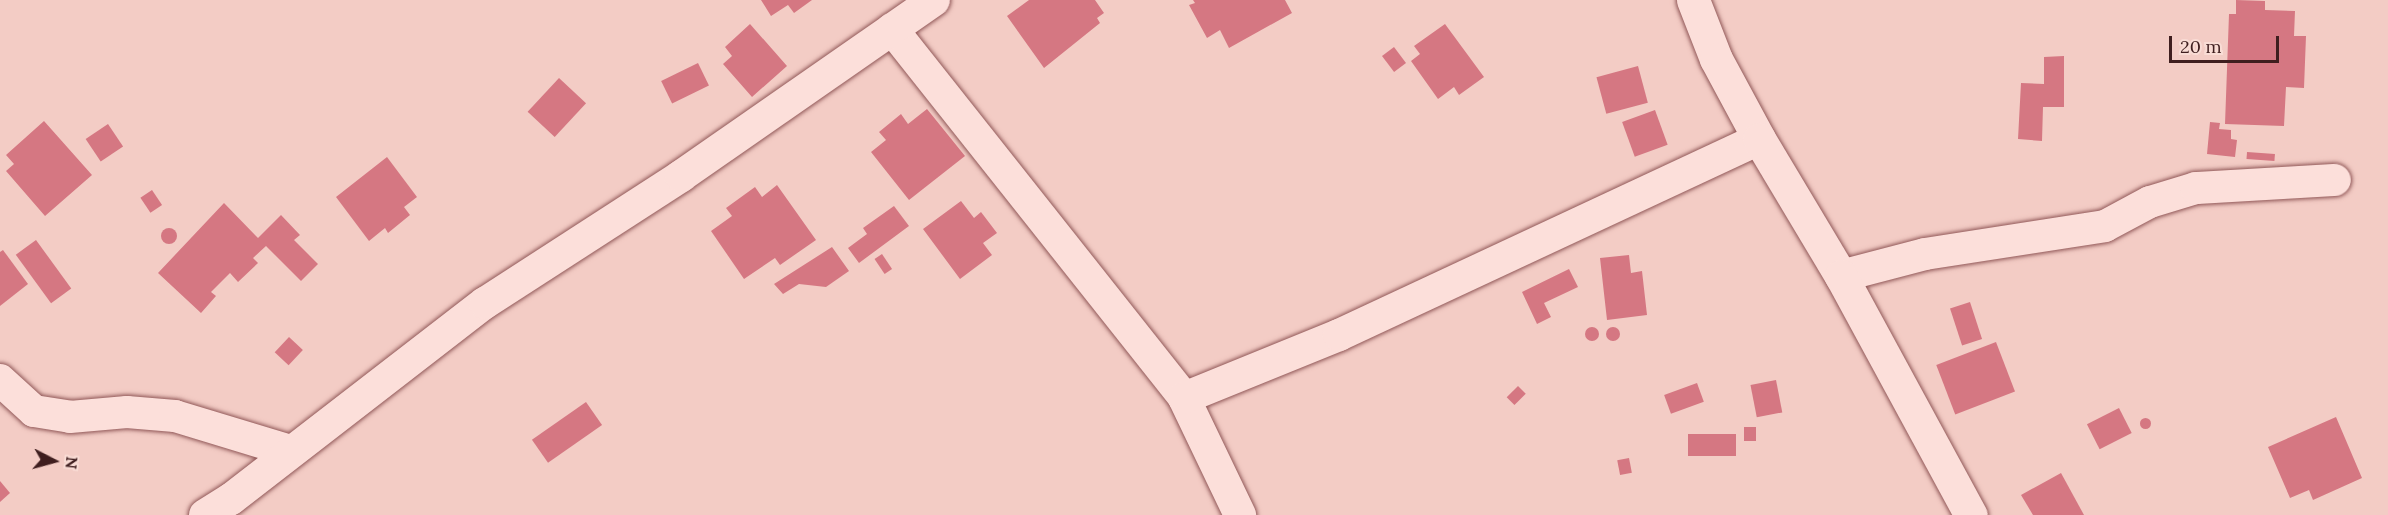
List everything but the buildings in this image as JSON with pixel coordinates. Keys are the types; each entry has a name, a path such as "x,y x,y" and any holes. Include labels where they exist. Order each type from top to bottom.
{"street":[{"path":"205,515 231,499 290,451 485,303 681,176 934,0"},
{"path":"1693,0 1716,59 1759,140 1841,276 1971,515"},
{"path":"892,29 1184,398 1240,515"},
{"path":"1184,398 1349,330 1759,140"},
{"path":"1841,276 1925,254 2105,226 2150,202 2196,188 2335,180"},
{"path":"0,380 34,411 70,417 127,412 175,416 290,451"}]}
